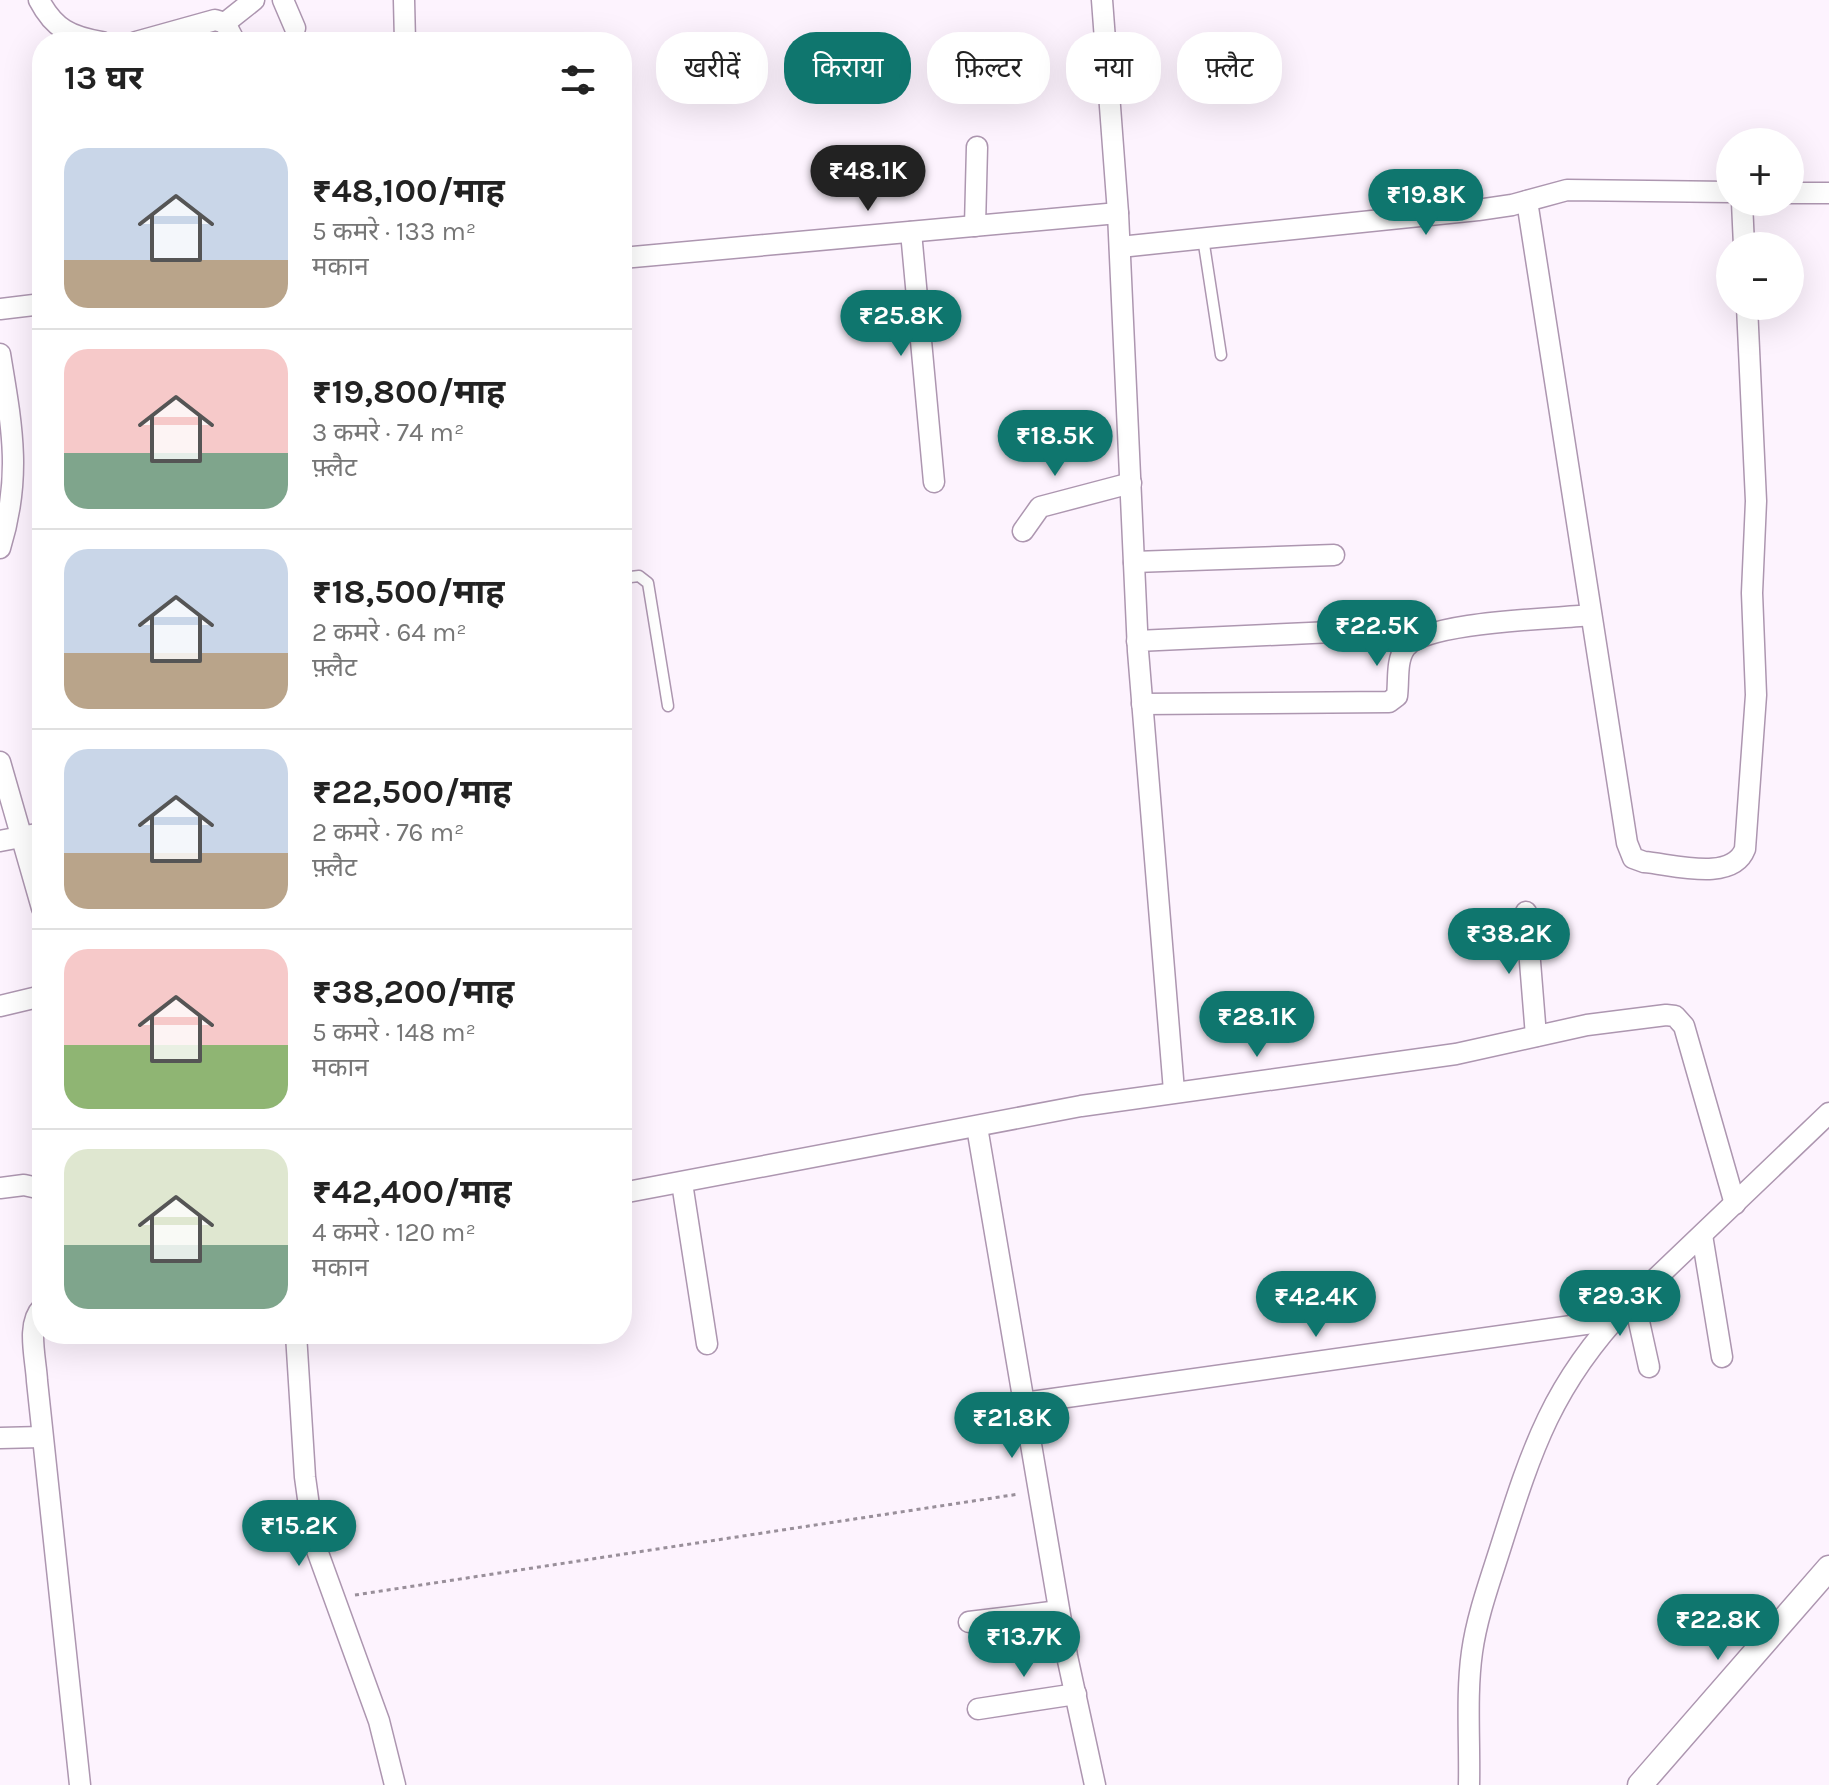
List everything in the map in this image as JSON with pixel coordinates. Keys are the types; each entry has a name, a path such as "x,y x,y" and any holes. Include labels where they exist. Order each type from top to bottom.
{"street":[{"path":"39,0 47,15 65,32"},
{"path":"169,32 206,21 225,23 254,0"},
{"path":"283,0 295,28"},
{"path":"404,0 405,32"},
{"path":"1102,0 1120,247 1137,641 1174,1091"},
{"path":"225,23 230,32"},
{"path":"975,226 977,147"},
{"path":"1120,247 1478,210 1567,190 1716,192"},
{"path":"1804,193 1829,193"},
{"path":"1527,201 1591,615 1633,858 1721,869 1737,863 1745,849 1756,695 1752,593 1756,501 1748,320"},
{"path":"632,257 1118,213"},
{"path":"911,232 934,482"},
{"path":"0,309 32,305"},
{"path":"0,354 16,461 9,519 0,548"},
{"path":"1023,531 1040,507 1131,483"},
{"path":"1134,562 1334,555"},
{"path":"1142,704 1389,702 1397,696 1400,658 1411,642 1422,635 1448,628 1591,615"},
{"path":"1137,641 1354,631"},
{"path":"0,762 32,836 0,841"},
{"path":"1526,912 1536,1036"},
{"path":"0,1006 32,998"},
{"path":"632,1191 1174,1091 1456,1054 1536,1036 1654,1016 1675,1016 1681,1020 1735,1204"},
{"path":"1469,1785 1472,1653 1524,1475 1547,1417 1573,1371 1614,1320 1829,1113"},
{"path":"977,1127 1059,1611 1095,1785"},
{"path":"682,1183 707,1344"},
{"path":"0,1188 32,1187"},
{"path":"1702,1235 1722,1357"},
{"path":"1634,1299 1649,1367"},
{"path":"1024,1403 1614,1320"},
{"path":"35,1344 42,1437 80,1785"},
{"path":"297,1344 314,1542 379,1721 395,1785"},
{"path":"0,1438 42,1437"},
{"path":"1640,1785 1829,1568"},
{"path":"969,1622 1059,1611"},
{"path":"978,1709 1076,1694"}],"lane":[{"path":"1203,238 1221,355"},
{"path":"632,578 643,577 648,583 668,706"}],"path":[{"path":"333,1598 1039,1491"}]}
